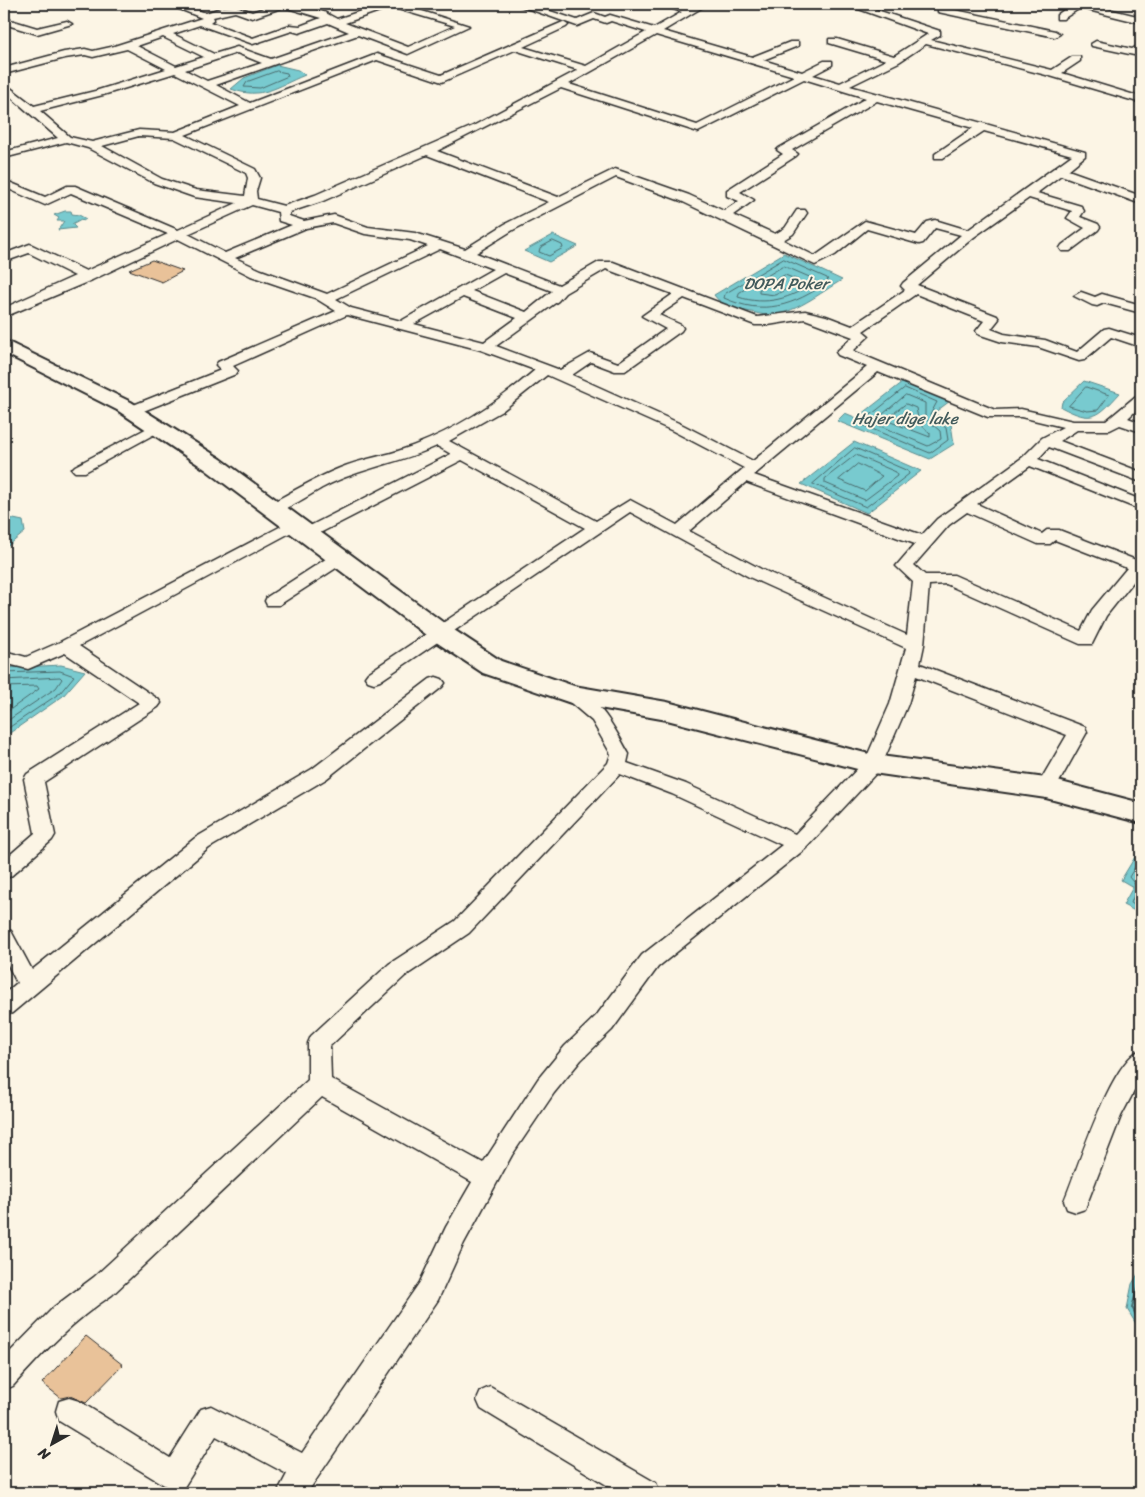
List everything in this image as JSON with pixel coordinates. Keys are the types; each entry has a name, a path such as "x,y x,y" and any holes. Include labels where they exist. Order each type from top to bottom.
{"street":[{"path":"172,4 253,41 293,27 299,30 330,20 391,4 464,26 408,51 330,20 283,4 252,15 236,9"},
{"path":"4,71 64,55 84,52 93,54 130,46 166,34 223,10 236,9 248,4"},
{"path":"330,20 364,4"},
{"path":"410,11 430,4"},
{"path":"520,4 578,24 594,16 654,31 840,87 1081,154 1060,171 970,234 908,286 992,319 983,330 1002,338 1040,343 1079,357 1109,332 1141,343"},
{"path":"664,4 689,11"},
{"path":"4,86 66,139 92,146 158,181 194,193 251,201 284,210 319,198 477,128 703,4"},
{"path":"840,87 895,60 936,33 850,4"},
{"path":"911,24 951,4"},
{"path":"1060,17 1078,4 1141,20"},
{"path":"934,13 1055,34"},
{"path":"4,21 37,31 67,24"},
{"path":"379,58 442,79 562,25"},
{"path":"206,85 358,32"},
{"path":"166,34 213,57"},
{"path":"858,38 907,51"},
{"path":"833,41 895,60"},
{"path":"924,41 1054,74 1141,100"},
{"path":"754,60 794,44"},
{"path":"1096,44 1134,52 1141,47"},
{"path":"130,46 248,106"},
{"path":"514,47 586,69"},
{"path":"176,135 401,48"},
{"path":"30,110 99,93 237,50 271,62"},
{"path":"1054,74 1076,58"},
{"path":"559,84 698,129 828,63"},
{"path":"726,215 748,200 731,193 792,154 782,150 875,97"},
{"path":"939,156 982,127"},
{"path":"92,146 138,133 176,135 251,171 254,178 250,191 251,201"},
{"path":"4,155 66,139"},
{"path":"427,151 560,202"},
{"path":"1060,171 1141,200"},
{"path":"466,254 509,227 615,173 726,215 814,261 831,252 865,225 950,250"},
{"path":"4,183 45,201 71,189 151,221 256,273 320,295 346,311 486,348 545,369 720,448 750,473 925,542"},
{"path":"1028,194 1077,209 1073,218 1094,227 1066,248"},
{"path":"4,313 251,201"},
{"path":"284,210 283,218 303,225"},
{"path":"775,239 789,230 801,213"},
{"path":"224,258 303,225 334,219 365,230 411,236 466,254 560,290"},
{"path":"919,240 931,225 935,224 970,234"},
{"path":"326,299 439,245"},
{"path":"4,258 30,248 87,276"},
{"path":"486,348 553,298 560,290 604,266 613,266 755,321 771,322 799,314 812,316 862,336 843,352 993,414 1021,413 1072,425 1110,426 1140,401"},
{"path":"402,326 504,268"},
{"path":"853,332 915,289"},
{"path":"462,292 527,317"},
{"path":"561,376 590,357 620,368 676,328 649,316 682,294"},
{"path":"1081,296 1097,302 1102,298 1141,308"},
{"path":"131,411 231,371 223,365 346,311"},
{"path":"4,346 131,411 213,464 302,528 439,632 492,667 571,694 667,711 873,764 1046,788 1141,814"},
{"path":"678,532 750,473 831,402 877,366"},
{"path":"274,508 330,478 358,466 404,454 473,424 521,391 545,369"},
{"path":"1117,419 1141,428"},
{"path":"966,505 1044,541 1053,534 1139,564 1098,614 1086,640 948,579 921,580 904,566 943,522 966,505 1028,460 1046,442 1066,432 1072,425"},
{"path":"80,469 157,428"},
{"path":"436,440 596,527"},
{"path":"1046,442 1141,477"},
{"path":"4,657 28,663 66,646 302,528 464,454"},
{"path":"1028,460 1141,505"},
{"path":"374,677 630,505 755,573 915,645"},
{"path":"273,601 340,557"},
{"path":"291,1493 429,1291 455,1236 487,1178 521,1120 541,1093 573,1053 604,1023 650,961 798,844 873,764 899,704 910,667 915,645 921,580"},
{"path":"4,871 45,835 34,779 152,703 66,646"},
{"path":"910,667 1078,732 1046,788"},
{"path":"4,1007 202,843 319,774 436,682"},
{"path":"4,1376 49,1326 84,1298 103,1286 320,1084 319,1043 396,970 462,927 617,766 620,754 599,717 571,694"},
{"path":"617,766 680,789 798,844"},
{"path":"4,937 29,985"},
{"path":"1076,1201 1084,1186 1101,1134 1124,1084 1141,1060"},
{"path":"320,1084 487,1178"},
{"path":"490,1400 646,1493"},
{"path":"69,1411 174,1477 211,1419 307,1470"}],"water":[{"path":"277,65 298,70 305,75 277,88 260,93 231,89 244,78"},
{"path":"71,211 72,214 86,219 83,221 81,219 72,224 76,228 58,230 64,221 57,221 59,218 54,215"},
{"path":"553,235 578,246 549,262 524,251"},
{"name":"DOPA Poker","path":"784,253 842,280 796,308 776,314 766,315 737,309 722,303 714,295"},
{"path":"1084,381 1120,393 1106,408 1094,415 1081,415 1061,407 1062,402"},
{"name":"Hajer dige lake","path":"903,382 950,401 934,413 951,424 954,444 930,459 837,421 845,413 857,418"},
{"name":"Hajer dige lake","path":"854,442 921,471 867,513 801,484"},
{"path":"4,517 23,521 25,532 4,549"},
{"path":"61,665 85,671 63,696 4,737 4,668"},
{"path":"1141,847 1141,914 1123,905 1133,887 1121,880"},
{"path":"1141,1269 1141,1332 1127,1309 1132,1284"}],"building":[{"path":"152,260 183,271 162,282 129,270"},
{"path":"86,1336 123,1365 86,1403 70,1396 61,1398 42,1383"}]}
